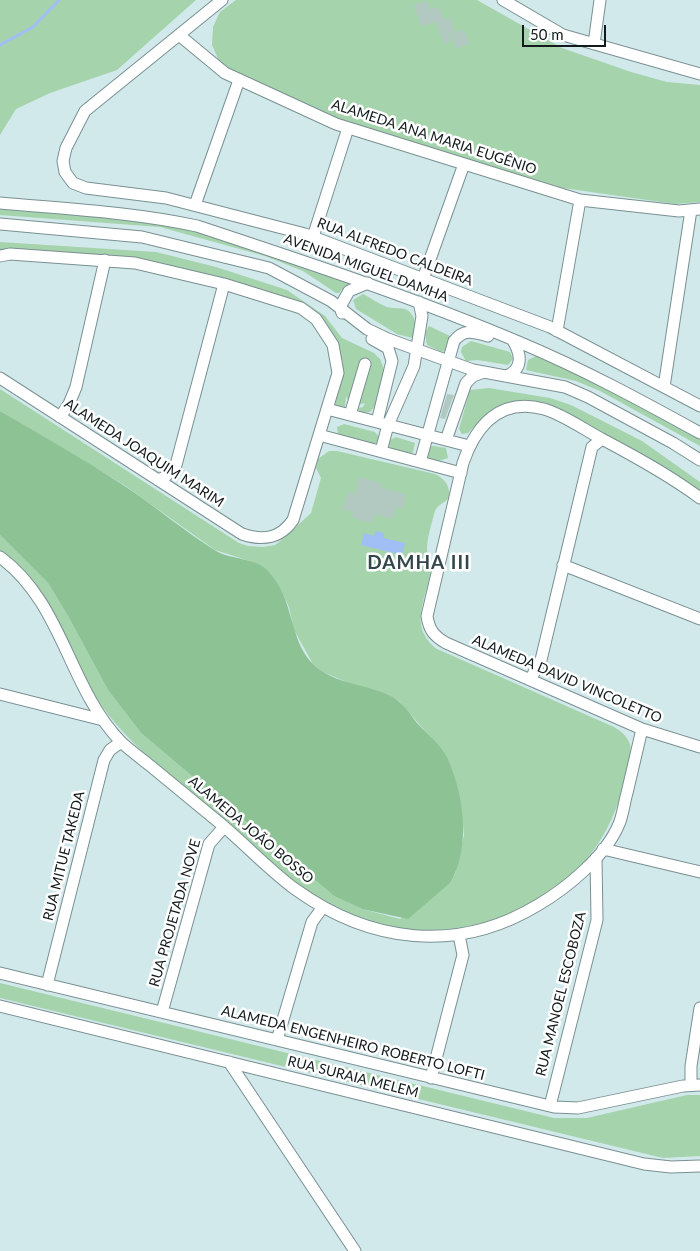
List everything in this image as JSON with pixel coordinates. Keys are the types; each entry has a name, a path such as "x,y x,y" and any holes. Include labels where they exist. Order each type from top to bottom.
{"street":[{"path":"179,35 212,5 222,0"},
{"path":"503,0 563,35 700,74"},
{"path":"594,44 600,0"},
{"name":"ALAMEDA ANA MARIA EUGÊNIO","path":"179,35 225,73 348,128 580,200 679,211 695,209"},
{"name":"RUA ALFREDO CALDEIRA","path":"179,35 85,111 66,148 65,172 73,182 86,188 166,198 313,237 557,331 700,406"},
{"path":"195,205 239,80"},
{"path":"313,237 348,128"},
{"path":"423,279 464,164"},
{"path":"557,331 580,200"},
{"name":"AVENIDA MIGUEL DAMHA","path":"0,203 129,215 180,222 368,283 567,363 700,433"},
{"path":"664,388 695,209"},
{"path":"0,224 142,237 269,268 340,307 367,329 447,362 484,372 565,387 588,397 673,443 700,460"},
{"path":"0,256 10,254 135,262 224,284 301,308 316,319 326,332 333,345 338,373 319,435 461,473 471,441 492,417 518,407 546,409 664,472 700,498"},
{"path":"60,417 69,404 76,387 105,260"},
{"path":"340,307 348,291 368,283"},
{"path":"158,480 166,477 176,465 224,284"},
{"path":"382,424 411,375 422,316 419,302"},
{"path":"340,307 349,325 388,348 390,354 391,370 382,424 381,451"},
{"path":"420,462 426,435 454,341 465,332 511,339 517,346 520,360 517,369 507,376"},
{"path":"350,415 365,364"},
{"path":"446,440 466,383 473,376 484,372"},
{"name":"ALAMEDA JOAQUIM MARIM","path":"0,378 242,534 255,538 276,536 287,529 293,520 319,435"},
{"path":"327,409 446,440 471,441"},
{"path":"530,680 541,660 592,447 602,439"},
{"name":"ALAMEDA DAVID VINCOLETTO","path":"461,473 429,606 428,627 435,636 446,643 642,729 700,747"},
{"name":"ALAMEDA JOÃO BOSSO","path":"0,557 35,590 50,614 82,686 103,720 121,742 224,827 293,888 323,907 353,922 380,932 423,937 478,932 529,910 558,893 600,854 619,825 642,729"},
{"path":"563,565 700,619"},
{"path":"0,694 103,720"},
{"name":"RUA MITUE TAKEDA","path":"47,985 104,760 110,750 121,742"},
{"name":"RUA PROJETADA NOVE","path":"162,1012 209,844 224,827"},
{"path":"600,854 700,872"},
{"name":"RUA MANOEL ESCOBOZA","path":"550,1106 597,920 600,854"},
{"path":"277,1040 312,922 323,907"},
{"path":"431,1078 463,955 459,935"},
{"name":"ALAMEDA ENGENHEIRO ROBERTO LOFTI","path":"0,973 550,1106 578,1108 696,1085"},
{"name":"RUA SURAIA MELEM","path":"0,1006 644,1164 671,1167 700,1166"},
{"path":"696,1085 691,1066 700,1008"},
{"path":"229,1062 355,1251"}],"green space":[{"path":"0,0 196,0 117,70 50,93 16,109 0,135"},
{"path":"236,0 477,0 562,48 631,72 667,82 700,85 700,202 675,204 563,188 339,119 240,76 219,61 212,45 213,27 220,12"},
{"path":"0,209 75,213 200,230 352,282 339,293 336,293 303,271 265,256 160,227 0,215"},
{"path":"0,242 156,252 216,267 287,290 325,316 342,338 374,353 380,359 384,369 376,405 370,412 361,413 358,408 363,407 365,403 357,405 349,402 346,396 345,408 335,406 342,373 342,361 335,338 321,319 222,279 187,269 135,259 0,251"},
{"path":"363,294 387,307 407,310 413,316 415,323 415,331 412,338 397,334 356,309 353,300"},
{"path":"429,326 450,336 447,350 442,352 427,345 425,333"},
{"path":"471,341 510,352 513,359 508,365 478,360 466,361 461,352 462,347"},
{"path":"536,356 544,357 700,436 700,446 600,391 576,381 526,370 528,360"},
{"path":"489,388 550,398 571,405 642,441 700,482 700,495 548,407 484,417 468,433 462,434 459,429 470,390"},
{"path":"0,389 239,543 248,546 263,547 275,545 311,513 321,478 316,468 318,459 329,451 337,451 441,477 447,485 449,495 447,500 438,506 435,511 428,540 427,551 431,560 430,576 421,620 422,630 428,639 437,649 614,727 622,732 630,744 629,763 618,804 602,837 588,858 560,885 538,900 514,912 488,922 434,931 407,931 382,927 357,919 334,908 290,880 155,763 116,724 89,685 45,599 27,578 0,552 0,535 48,583 108,690 141,733 334,896 362,909 400,919 451,882 455,874 464,835 462,813 446,755 399,701 323,672 313,664 294,630 289,607 277,583 268,571 253,562 215,550 124,485 0,411"},
{"path":"0,411 123,485 216,551 263,566 283,593 299,641 311,662 331,676 342,681 377,690 403,705 447,757 458,787 463,820 463,836 461,852 451,882 408,919 362,909 334,896 141,733 108,690 48,583 0,535"},
{"path":"344,424 375,432 379,437 378,442 373,445 338,435 337,427"},
{"path":"396,437 415,443 413,452 409,454 392,451 388,444 390,440"},
{"path":"427,447 446,448 448,458 439,461 428,458 425,454"},
{"path":"0,983 554,1118 587,1118 687,1095 700,1095 700,1156 663,1158 0,998"}],"water":[{"path":"375,531 384,533 384,538 405,543 402,555 361,545 364,533 374,536"}],"building":[{"path":"427,1 430,9 439,7 444,20 450,18 455,32 449,35 451,41 444,44 436,22 421,26 414,5"},
{"path":"464,30 470,44 456,48 451,34"},
{"path":"447,394 454,395 445,419 440,418"},
{"path":"359,477 380,483 382,488 406,494 403,509 396,507 392,519 375,514 372,523 353,518 353,512 343,509 348,492 355,494"}],"waterway":[{"path":"0,45 33,27 59,0"}],"district":[{"name":"DAMHA III","path":"419,563"}]}
